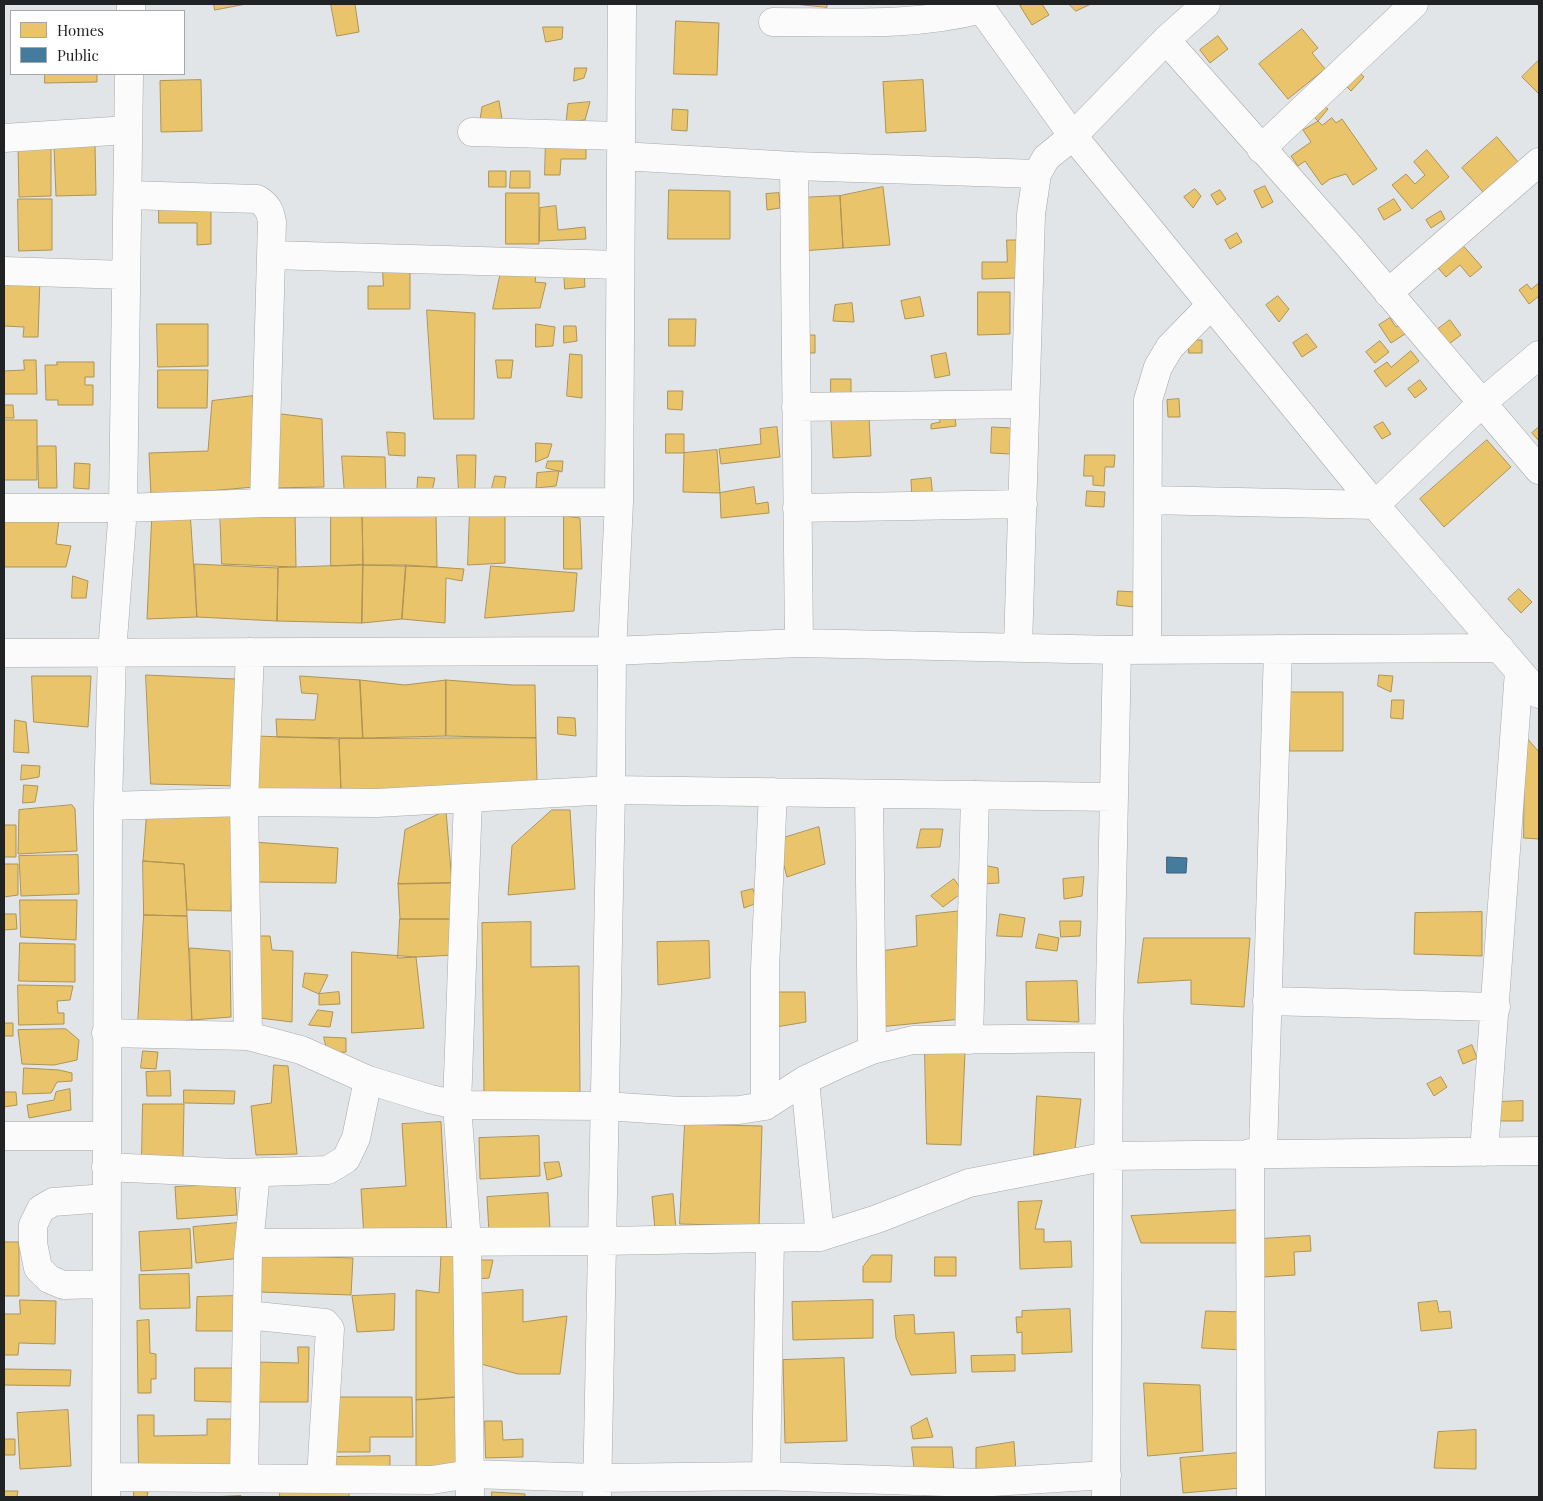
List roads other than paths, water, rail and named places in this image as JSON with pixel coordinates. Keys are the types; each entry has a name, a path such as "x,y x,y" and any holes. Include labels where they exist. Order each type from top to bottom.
{"street":[{"path":"598,1488 612,651 619,502 622,4"},
{"path":"1018,647 1031,214 1037,174 1046,158 1073,136 1166,40 1206,4"},
{"path":"1261,149 1414,4"},
{"path":"773,22 907,21 955,16 980,6 1073,136 1375,505 1539,694"},
{"path":"1166,40 1388,293 1539,470"},
{"path":"129,75 123,508 112,653 108,806 106,1487 244,1478 320,1478 432,1480 470,1486 598,1488 766,1476 1106,1486 1109,1038 1116,650"},
{"path":"4,138 128,130"},
{"path":"472,132 621,146 794,166 1037,174"},
{"path":"1388,293 1539,162"},
{"path":"794,166 799,643"},
{"path":"128,195 257,200 266,205 270,212 272,222 264,503"},
{"path":"271,255 620,266"},
{"path":"4,271 126,275"},
{"path":"1147,650 1148,400 1158,367 1170,347 1211,305"},
{"path":"1148,500 1375,505 1482,402 1539,355"},
{"path":"796,408 1025,404"},
{"path":"4,508 123,508 264,503 619,502"},
{"path":"797,508 1023,504"},
{"path":"4,653 612,651 799,643 1116,650 1500,648"},
{"path":"1251,1497 1257,1153 1268,1001 1278,649"},
{"path":"248,1036 244,802 250,652"},
{"path":"1484,1152 1519,671"},
{"path":"108,806 244,802 377,803 611,790 1114,797"},
{"path":"765,1106 765,969 773,792"},
{"path":"869,794 872,1050"},
{"path":"969,1040 975,795"},
{"path":"468,798 457,1105 467,1242 470,1486"},
{"path":"1268,1001 1496,1007"},
{"path":"106,1034 248,1036 301,1050 368,1080 430,1099 457,1105 605,1106 680,1111 739,1110 765,1106 804,1080 872,1050 914,1040 1109,1038"},
{"path":"106,1167 256,1173 328,1170 346,1159 356,1138 368,1080"},
{"path":"804,1080 820,1237"},
{"path":"4,1136 106,1136"},
{"path":"251,1243 603,1241 820,1237 877,1219 969,1183 1108,1156 1539,1151"},
{"path":"244,1478 248,1255 251,1243 256,1173"},
{"path":"106,1198 53,1202 41,1209 33,1225 33,1243 38,1268 49,1279 64,1285 106,1284"},
{"path":"766,1476 770,1238"},
{"path":"247,1315 325,1323 330,1329 320,1478"}]}
